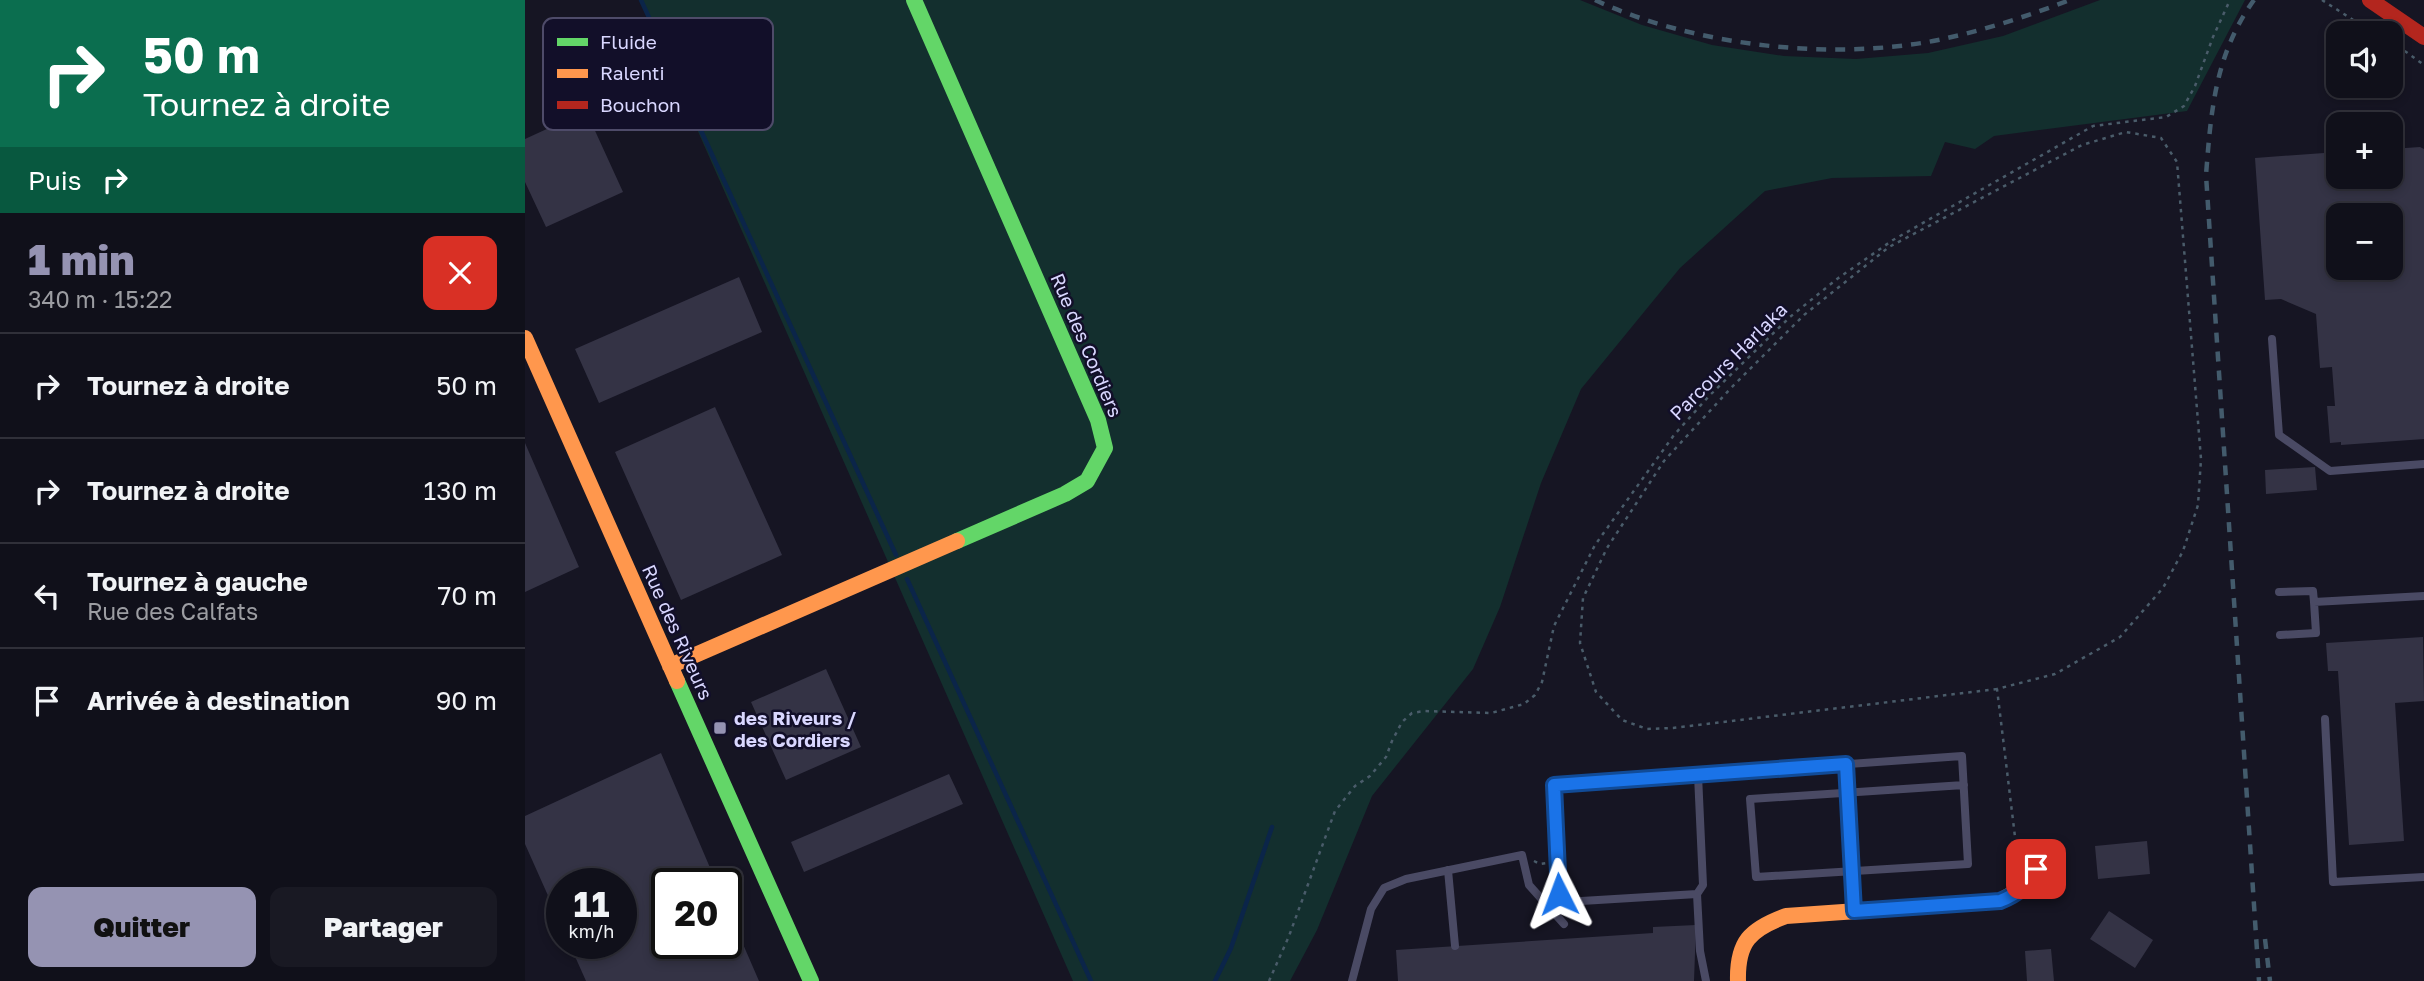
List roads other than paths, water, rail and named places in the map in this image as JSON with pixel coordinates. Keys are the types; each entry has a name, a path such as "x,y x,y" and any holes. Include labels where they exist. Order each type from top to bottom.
{"street":[{"name":"Rue des Cordiers","path":"670,666 1065,494 1087,481 1105,448 1098,420 914,0"},
{"path":"2373,2 2424,37"},
{"name":"Rue des Riveurs","path":"525,338 811,981"},
{"path":"1738,981 1737,966 1741,947 1749,935 1768,921 1786,916 2000,901 2015,895 2028,884 2036,869"}],"lane":[{"path":"2272,339 2279,435 2330,471 2424,464"},
{"path":"2279,593 2313,591 2316,633 2280,635"},
{"path":"2314,602 2424,596"},
{"path":"2325,719 2333,882 2424,877"},
{"path":"1697,894 1565,902 1559,894 1554,785 1962,756 1964,785 1968,864 1756,877 1750,799 1964,785"},
{"path":"1846,764 1854,911"},
{"path":"1698,775 1703,885 1697,894 1700,951 1706,981"},
{"path":"1352,981 1371,909 1384,888 1406,879 1522,855 1529,885 1564,924"},
{"path":"1448,870 1455,946"}],"waterway":[{"path":"641,0 649,18"},
{"path":"701,130 896,555"},
{"path":"907,579 1091,981"},
{"path":"1215,981 1231,948 1272,827"}],"railway":[{"path":"1595,0 1633,16 1674,28 1717,38 1805,49 1892,47 1933,41 2002,23 2070,0"},
{"path":"2254,0 2241,20 2223,62 2213,106 2206,175 2259,981"},
{"path":"2265,939 2270,981"}],"place":[{"name":"des Riveurs / des Cordiers","path":"720,728"}]}
